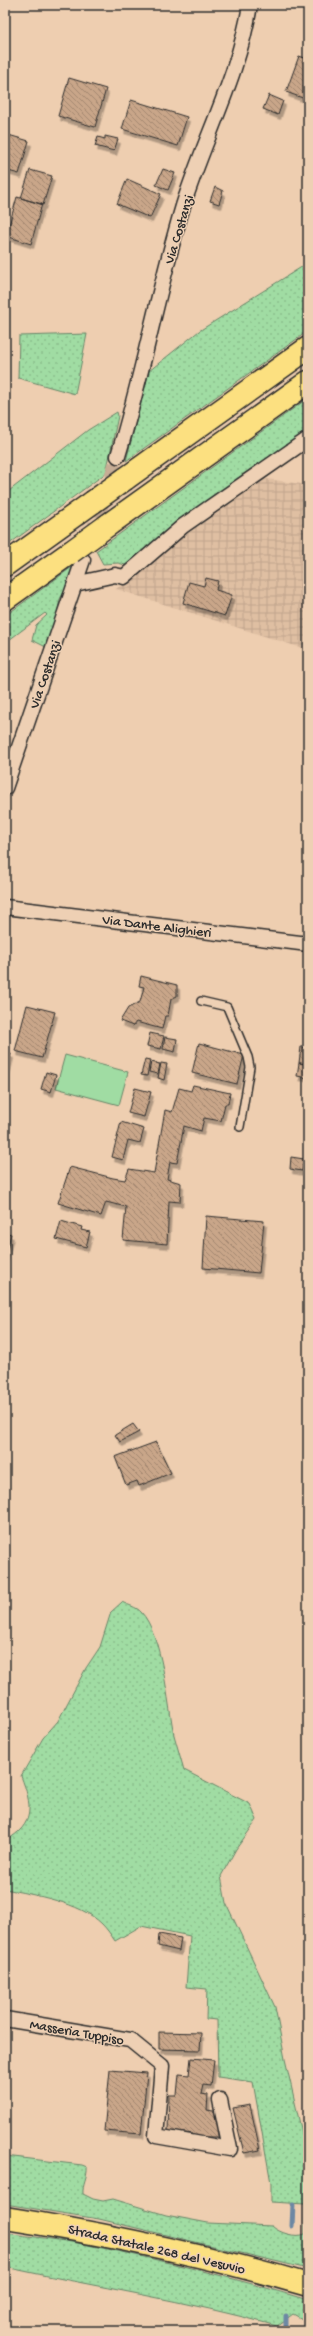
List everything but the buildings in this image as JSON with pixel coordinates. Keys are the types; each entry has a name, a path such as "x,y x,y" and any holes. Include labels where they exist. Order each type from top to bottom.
{"highway":[{"path":"5,565 308,348"},
{"path":"5,599 77,556 108,525 308,382"},
{"name":"Strada Statale 268 del Vesuvio","path":"5,2218 174,2250 308,2285"}],"street":[{"name":"Via Costanzi","path":"118,456 131,412 160,289 184,206 237,62 250,5"},
{"path":"75,584 115,575 124,577 183,526 308,439"},
{"name":"Via Costanzi","path":"5,788 75,584 77,556"},
{"name":"Via Dante Alighieri","path":"5,907 308,944"},
{"name":"Masseria Tuppiso","path":"5,2019 130,2040 162,2066 156,2136 230,2149 220,2100"}],"lane":[{"path":"201,1001 227,1007 248,1057 250,1075 240,1127"}],"shaded area":[{"path":"260,478 308,485 308,650 116,589"}],"green space":[{"path":"308,263 308,331 126,461 149,371 199,331"},
{"path":"87,334 75,394 18,378 19,336"},
{"path":"308,398 308,435 129,566 118,563 103,564 96,551"},
{"path":"117,412 118,416 106,473 5,547 5,494 88,430"},
{"path":"76,564 76,570 60,599 50,649 32,640 36,625 47,615 45,613 5,643 5,616"},
{"path":"65,1055 128,1072 119,1105 56,1088"},
{"path":"122,1602 135,1607 141,1612 148,1622 154,1636 163,1670 174,1735 184,1770 250,1804 257,1820 236,1849 221,1876 226,1903 275,2007 285,2059 308,2159 308,2269 99,2219 5,2204 5,2156 82,2165 87,2167 83,2194 93,2199 103,2201 113,2199 166,2215 208,2223 272,2226 279,2231 288,2234 305,2234 305,2204 271,2202 271,2183 253,2082 218,2077 217,2020 206,2019 207,1989 186,1987 190,1936 141,1926 115,1941 102,1924 93,1916 82,1910 56,1900 5,1889 5,1841 15,1835 22,1828 27,1821 29,1813 28,1796 21,1776 43,1738 58,1721 86,1668 100,1647 111,1612"},
{"path":"5,2233 74,2242 140,2256 252,2284 308,2300 308,2322 293,2314 277,2326 210,2309 5,2267"}],"waterway":[{"path":"292,2226 293,2205"},
{"path":"286,2316 286,2331"}],"tunnel":[{"path":"91,537 118,456"}]}
